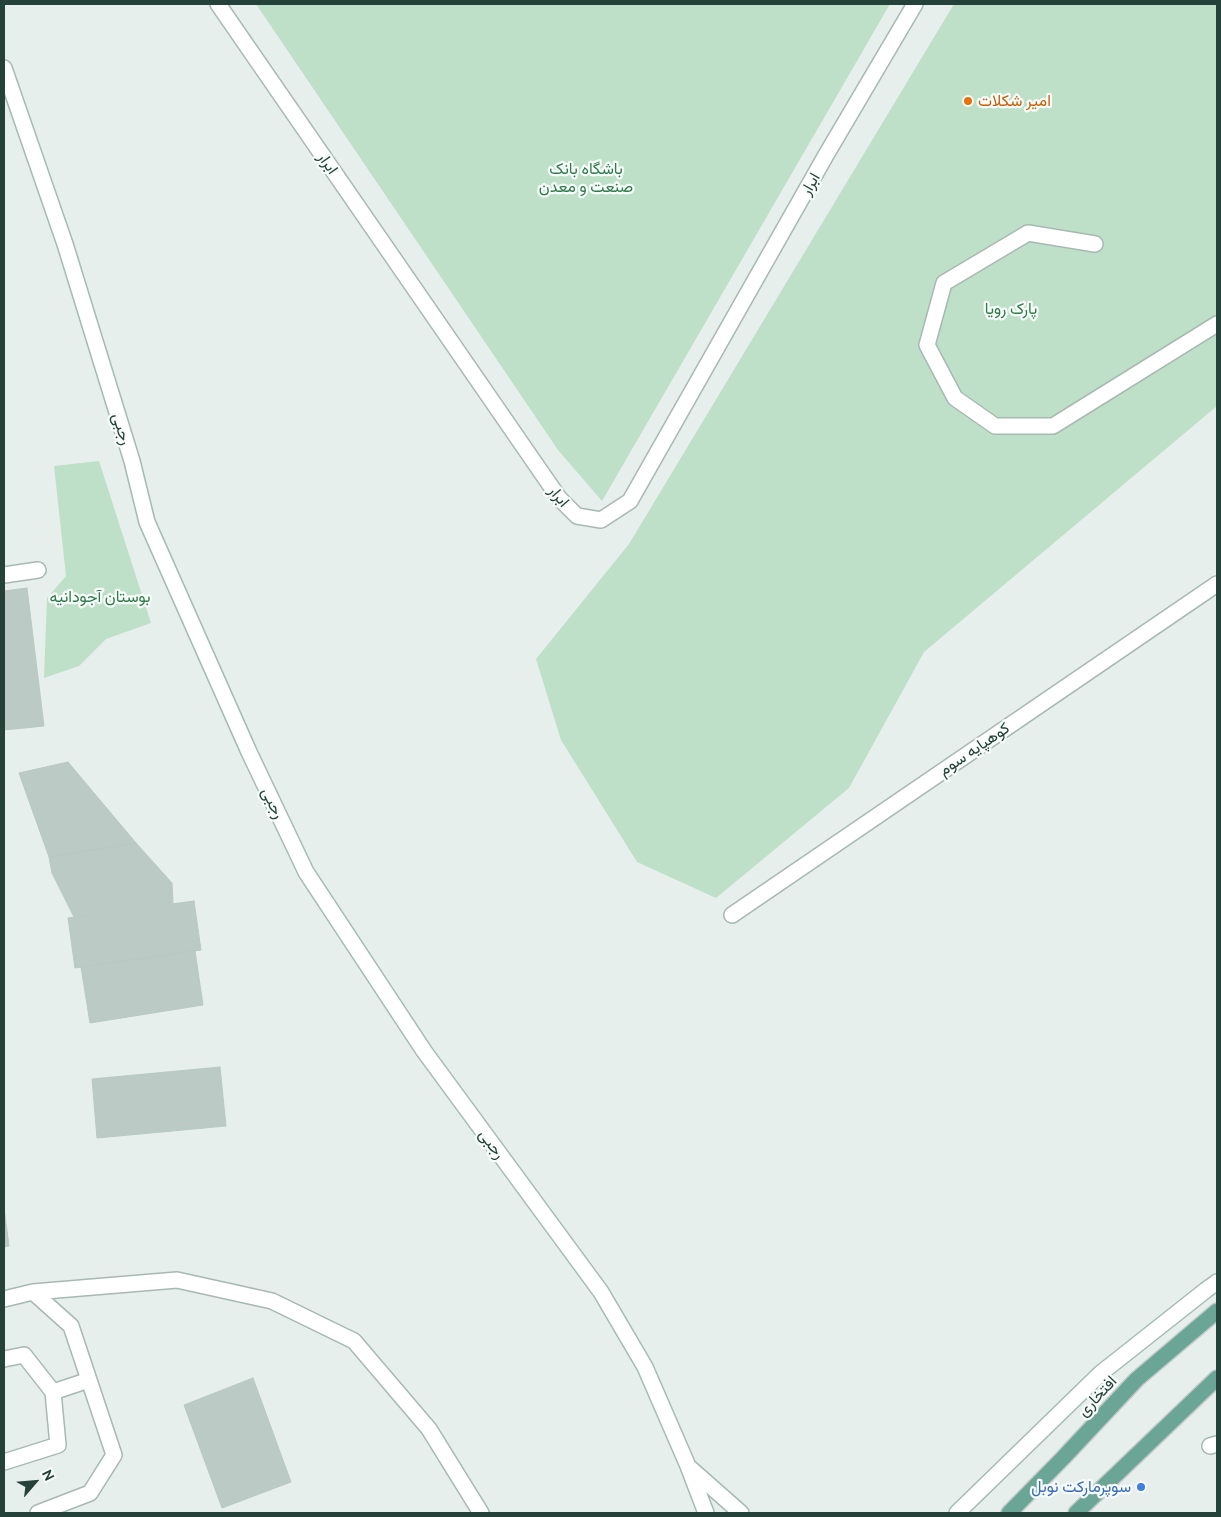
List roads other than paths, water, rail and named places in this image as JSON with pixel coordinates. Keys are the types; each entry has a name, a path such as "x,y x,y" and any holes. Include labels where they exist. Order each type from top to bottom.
{"main road":[{"name":"افتخاری","path":"1009,1513 1064,1458 1137,1379 1217,1311"},
{"path":"1076,1513 1217,1378"}],"street":[{"name":"ابرار","path":"218,4 559,498 577,516 601,520 630,501 826,155 915,4"},
{"name":"رجبی","path":"4,68 65,244 132,461 147,522 249,752 306,872 424,1051 601,1292 645,1367 688,1466 706,1513"},
{"path":"1095,244 1028,233 944,283 927,345 954,398 995,426 1052,426 1217,324"},
{"path":"4,575 38,570"},
{"name":"کوهپایه سوم","path":"732,915 1217,584"},
{"path":"4,1299 33,1292 177,1280 272,1301 354,1341 430,1429 481,1513"},
{"path":"957,1513 1101,1373 1217,1282"},
{"path":"33,1292 71,1326 114,1455 90,1493 38,1513"},
{"path":"4,1360 24,1355 53,1392 58,1445 4,1462"},
{"path":"53,1392 88,1380"},
{"name":"رجبی","path":"688,1466 741,1513"}],"place":[{"name":"امیر شکلات","path":"968,101"},
{"name":"سوپرمارکت نوبل","path":"1141,1487"}],"park label":[{"name":"باشگاه بانک صنعت و معدن","path":"586,178"},
{"name":"پارک رویا","path":"1011,309"},
{"name":"بوستان آجودانیه","path":"100,597"}]}
